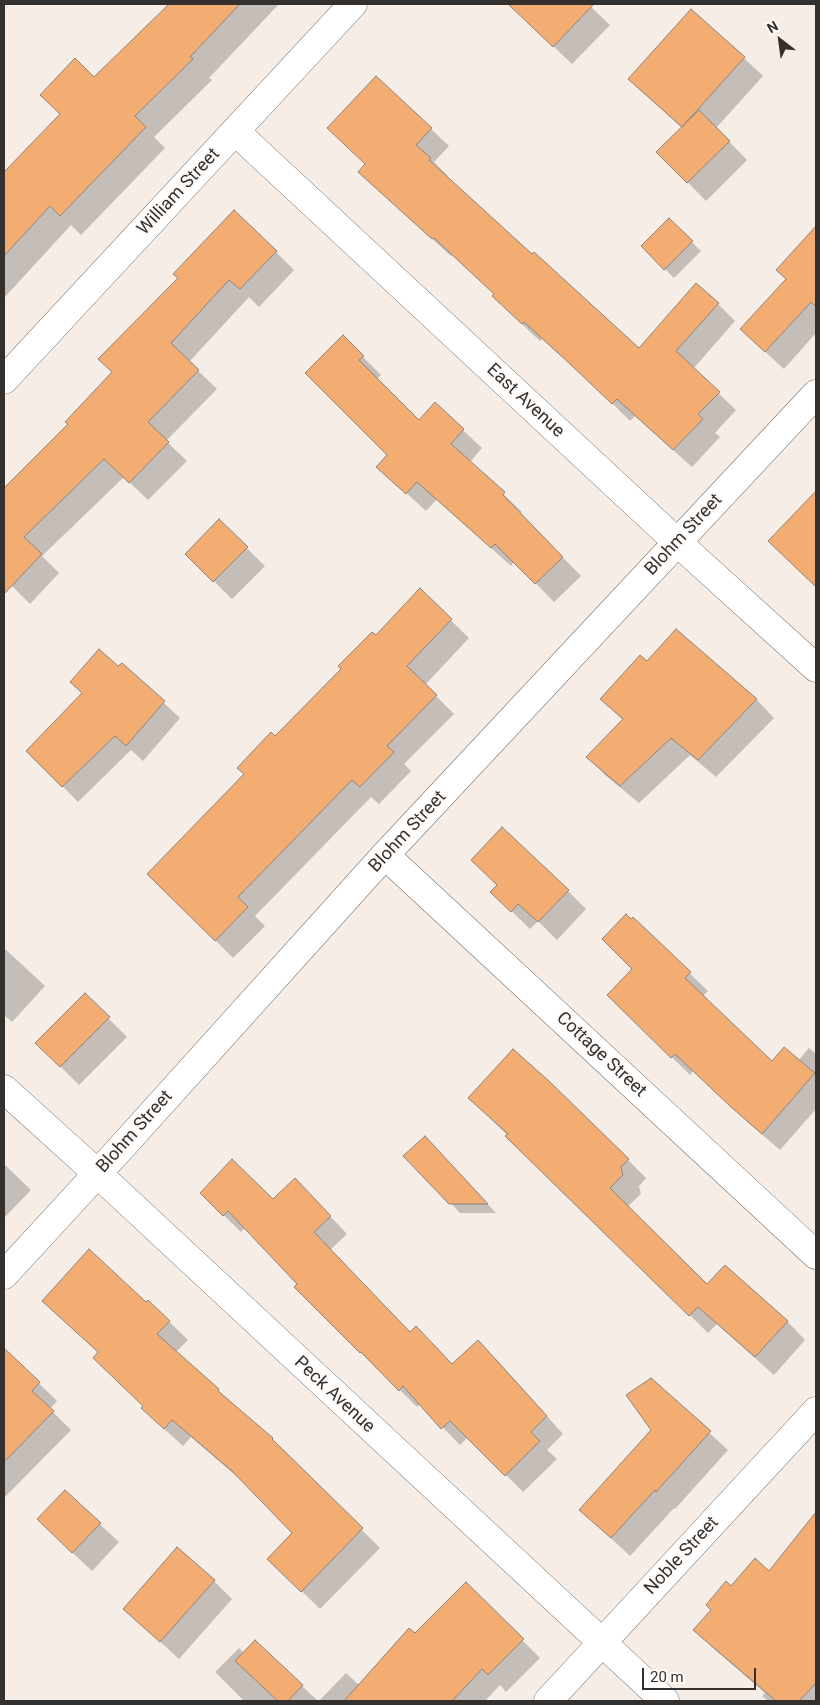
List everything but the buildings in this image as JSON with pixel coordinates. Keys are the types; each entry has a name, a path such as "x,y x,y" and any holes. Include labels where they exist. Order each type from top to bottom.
{"street":[{"name":"William Street","path":"4,380 353,4"},
{"name":"East Avenue","path":"236,132 677,542 816,668"},
{"name":"Blohm Street","path":"4,1275 98,1174 386,855 816,394"},
{"name":"Cottage Street","path":"386,855 816,1255"},
{"name":"Peck Avenue","path":"4,1089 665,1701"},
{"name":"Noble Street","path":"548,1701 816,1411"}]}
